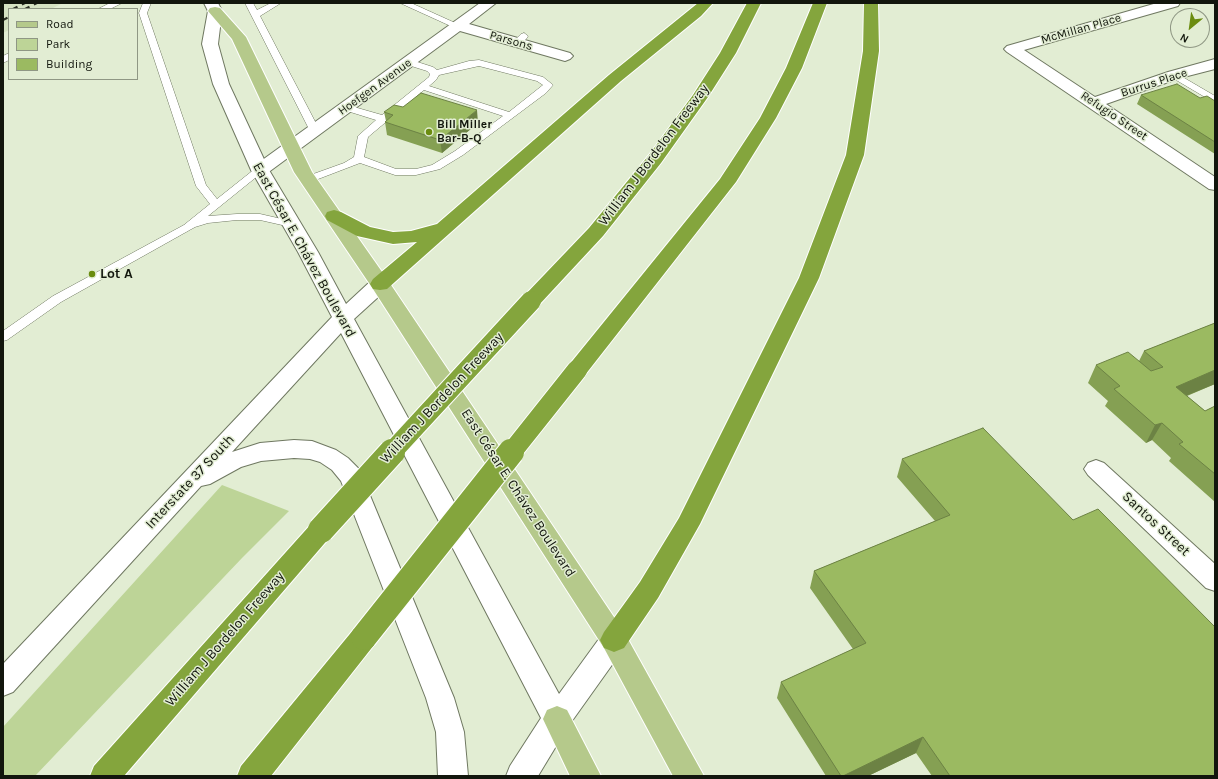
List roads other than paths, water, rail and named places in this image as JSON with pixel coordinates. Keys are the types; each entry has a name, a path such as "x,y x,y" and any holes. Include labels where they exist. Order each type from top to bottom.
{"highway":[{"path":"380,284 615,78 696,13 706,3"},
{"name":"William J Bordelon Freeway","path":"105,776 321,530 596,232 655,159 700,97 728,53 754,3"},
{"path":"252,776 728,182 768,118 790,74 820,3"},
{"path":"614,640 649,590 688,524 809,278 855,155 871,51 871,3"},
{"path":"334,216 364,232 393,238 412,237 446,227"}],"main road":[{"name":"Hoefgen Avenue","path":"260,170 489,3"},
{"name":"McMillan Place","path":"1012,49 1173,3"},
{"name":"East César E. Chávez Boulevard","path":"213,7 239,37 291,148 309,179 380,284 614,640 689,776"},
{"name":"East César E. Chávez Boulevard","path":"213,7 210,44 214,63 221,84 260,170 308,252 558,719 586,776"},
{"name":"Parsons","path":"458,26 521,40 565,56"},
{"name":"Refugio Street","path":"1012,49 1215,185"},
{"name":"Burrus Place","path":"1094,103 1174,75 1215,64"},
{"name":"Interstate 37 South","path":"3,683 342,318 380,284"},
{"path":"187,486 233,461 270,450 312,450 328,456 344,468 351,476 440,698 450,732 454,776"},
{"name":"Santos Street","path":"1096,469 1215,580"},
{"path":"521,776 558,719 614,640"}],"lane":[{"path":"105,8 118,3"},
{"path":"147,3 143,13 200,186 216,204"},
{"path":"249,3 315,131"},
{"path":"255,15 277,3"},
{"path":"404,3 458,26"},
{"path":"408,62 430,69 435,73"},
{"path":"309,179 348,165 359,159 395,172 416,172 436,167 459,153 548,85 547,82 540,79 479,63 469,64 435,73"},
{"path":"359,159 363,136 423,87 433,78 435,73"},
{"path":"1174,75 1215,100"},
{"path":"423,87 510,115"},
{"path":"347,108 384,118"},
{"path":"188,227 260,170"},
{"path":"3,337 57,299 188,227 206,220 237,217 260,217 291,224"}],"railway":[{"path":"15,8 25,3"},
{"path":"27,8 37,3"},
{"path":"3,20 8,18"}],"place":[{"name":"Bill Miller Bar-B-Q","path":"429,132"},
{"name":"Lot A","path":"92,274"}]}
